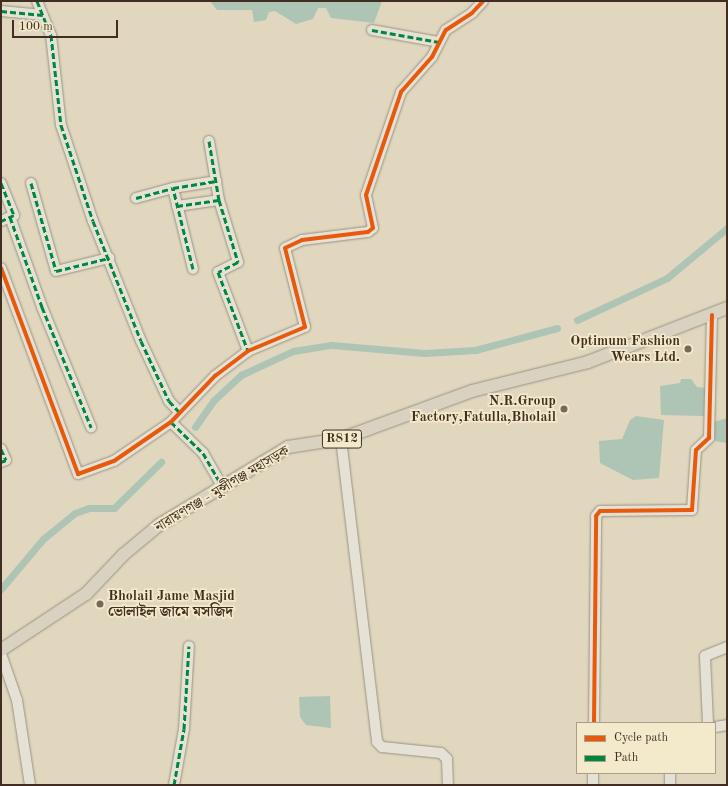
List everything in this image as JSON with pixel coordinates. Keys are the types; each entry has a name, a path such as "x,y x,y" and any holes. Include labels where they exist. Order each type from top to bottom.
{"main road":[{"name":"নারায়ণগঞ্জ - মুন্সীগঞ্জ মহাসড়ক","path":"1,650 86,594 123,555 159,525 288,447 340,439 472,391 588,362 727,308"}],"street":[{"path":"37,1 51,35 61,125 141,341 169,401 180,413"},
{"path":"1,268 78,474 121,457 171,422 215,376 248,351 305,327 285,248 302,240 368,232 373,228 366,195 379,150 401,92 432,57 446,30 472,13 483,1"},
{"path":"1,11 43,15"},
{"path":"372,30 439,42"},
{"path":"209,142 219,200 238,264 218,272 248,351"},
{"path":"136,198 173,188 216,181"},
{"path":"1,183 14,215 6,219 91,427"},
{"path":"31,183 56,271 109,258"},
{"path":"173,188 192,269"},
{"path":"177,206 219,200"},
{"path":"594,722 596,516 600,511 692,510 696,450 709,438 712,315"},
{"path":"171,422 203,453 222,486"},
{"path":"340,439 377,742 382,748 441,753 446,758 448,785"},
{"path":"1,449 6,460 1,462"},
{"path":"174,785 184,729 189,646"},
{"path":"708,722 705,656 727,647"},
{"path":"1,654 17,700 30,785"},
{"path":"716,727 727,725"},
{"path":"593,774 594,785"},
{"path":"670,774 670,785"}],"shaded area":[{"path":"210,1 382,1 374,23 331,18 326,8 318,8 313,19 296,24 275,11 269,12 266,20 254,22 252,10 217,10"},
{"path":"681,379 691,379 697,387 705,388 704,416 661,415 660,386 680,383"},
{"path":"636,416 664,420 659,478 633,480 600,463 599,441 622,439 630,420"},
{"path":"727,418 727,443 715,441 714,422"},
{"path":"330,696 331,728 306,725 300,717 299,697"}],"waterway":[{"path":"577,320 667,278 727,228"},
{"path":"195,427 213,401 241,375 293,351 332,345 425,353 475,350 557,328"},
{"path":"1,589 43,539 75,513 89,508 114,508 161,462"}],"marked path":[{"path":"37,1 51,35 61,125 93,221 141,341 169,401 180,413"},
{"path":"1,11 43,15"},
{"path":"372,30 439,42"},
{"path":"209,141 219,200 238,262 218,272 248,351"},
{"path":"193,269 173,188 216,181"},
{"path":"1,183 14,215 1,221"},
{"path":"31,183 56,271 109,258"},
{"path":"136,198 173,188"},
{"path":"177,206 219,200"},
{"path":"10,217 42,307 91,427"},
{"path":"171,422 203,453 222,486"},
{"path":"1,449 6,460 1,462"},
{"path":"174,785 184,729 189,646"}],"cycle path":[{"path":"1,268 78,474 114,461 171,422 215,376 248,351 305,327 285,248 302,240 368,232 373,228 366,195 401,92 432,57 446,30 472,13 483,1"},
{"path":"594,722 596,516 600,511 692,510 696,450 709,438 712,315"}],"place":[{"name":"Optimum Fashion Wears Ltd.","path":"688,349"},
{"name":"N.R.Group Factory,Fatulla,Bholail","path":"564,409"},
{"name":"Bholail Jame Masjid ভোলাইল জামে মসজিদ","path":"100,604"}]}
